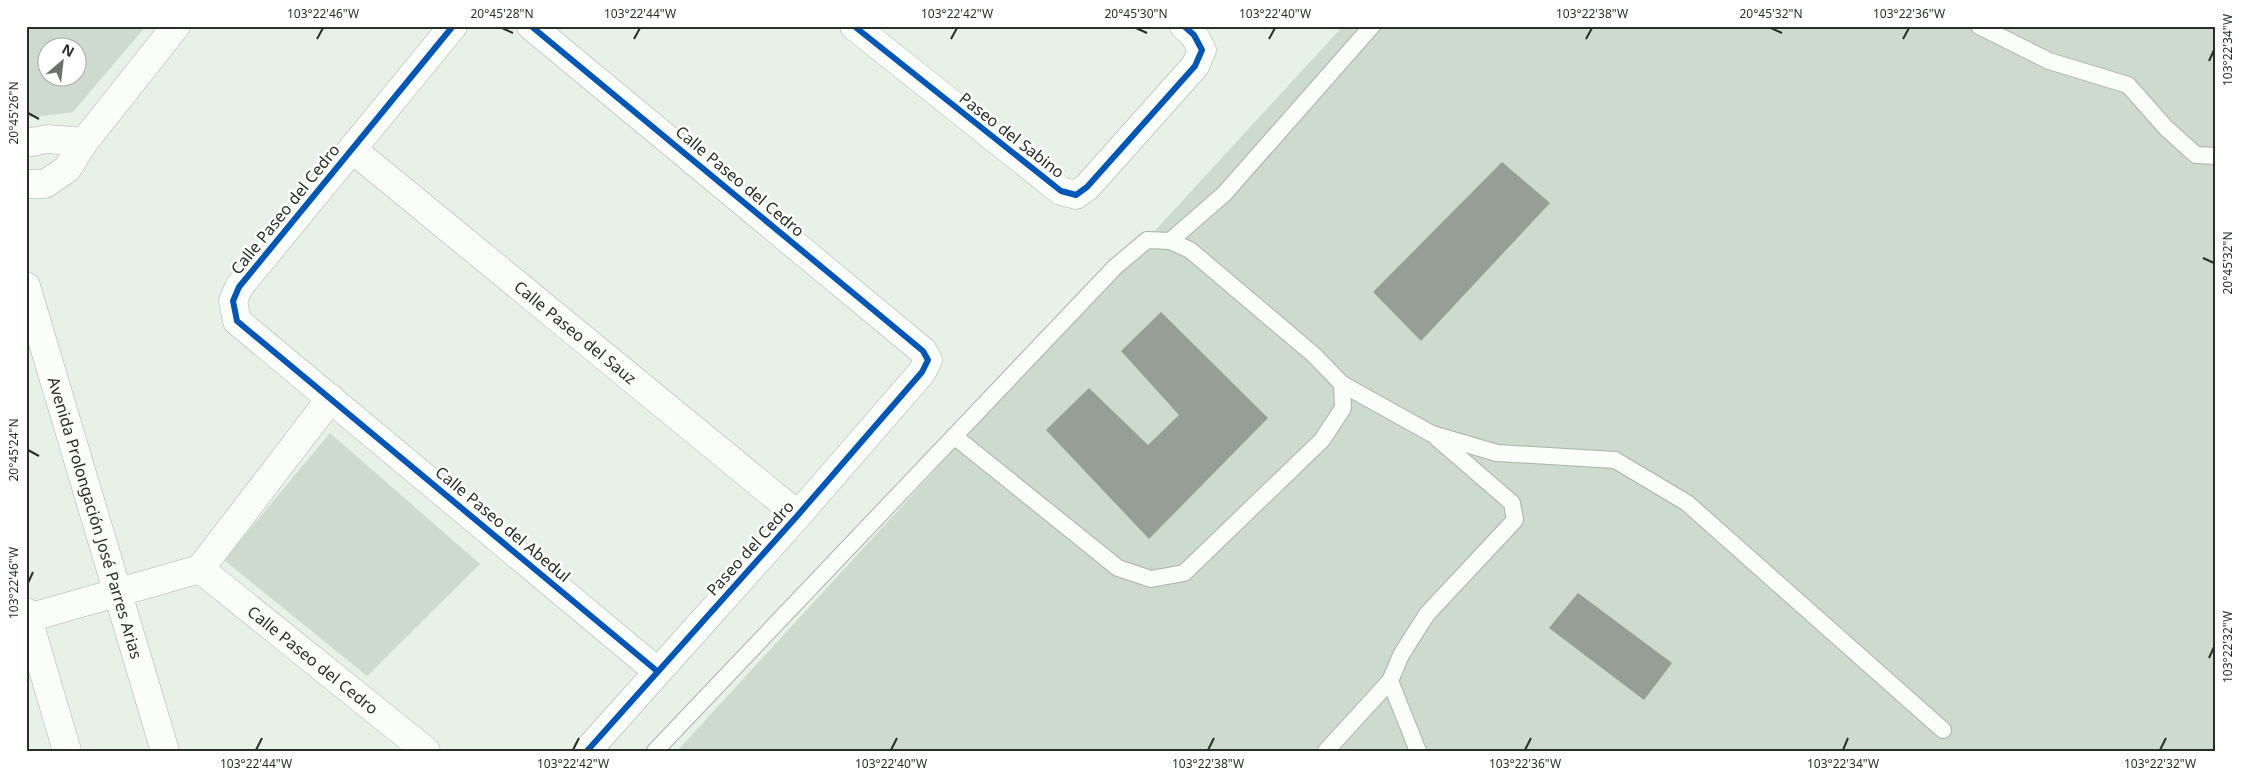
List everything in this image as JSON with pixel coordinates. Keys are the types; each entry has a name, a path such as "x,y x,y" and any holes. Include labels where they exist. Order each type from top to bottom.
{"street":[{"path":"26,184 45,184 68,169 84,142 176,26"},
{"name":"Calle Paseo del Cedro","path":"331,398 237,321 232,301 239,287 453,26"},
{"name":"Calle Paseo del Cedro","path":"531,26 923,350 928,360"},
{"name":"Paseo del Sabino","path":"854,26 1061,191 1076,195 1087,188 1195,66 1202,50 1194,35 1184,26"},
{"path":"26,143 48,139 84,142"},
{"name":"Calle Paseo del Sauz","path":"352,149 798,515"},
{"name":"Avenida Prolongación José Parres Arias","path":"26,286 165,751"},
{"name":"Paseo del Cedro","path":"587,751 798,515 922,372 928,360"},
{"path":"67,751 27,615 200,569 331,398"},
{"name":"Calle Paseo del Abedul","path":"331,398 657,671"},
{"name":"Calle Paseo del Cedro","path":"200,569 426,751"}],"lane":[{"path":"1170,241 1224,194 1372,26"},
{"path":"1980,26 2050,61 2128,85 2166,128 2196,155 2216,156"},
{"path":"655,751 1115,267 1148,240 1170,241 1190,250 1314,355 1342,384 1432,434 1512,503 1515,520 1427,614 1401,656 1390,681 1326,751"},
{"path":"954,436 1118,568 1151,579 1184,573 1322,440 1343,408 1342,384"},
{"path":"1432,434 1496,453 1616,460 1687,502 1943,730"},
{"path":"1390,681 1418,751"}],"green space":[{"path":"26,26 146,26 73,112 26,118"},
{"path":"1343,26 2216,26 2216,751 677,751"},
{"path":"330,433 480,564 367,676 224,560"}],"building":[{"path":"1502,162 1550,203 1421,341 1373,292"},
{"path":"1161,312 1268,418 1149,539 1046,430 1089,388 1148,445 1179,415 1121,351"},
{"path":"1578,593 1672,663 1644,700 1549,628"}],"cycle path":[{"path":"453,26 239,287 233,301 237,321 657,671"},
{"path":"531,26 923,351 928,360 922,372 798,515 587,751"},
{"path":"854,26 1061,191 1076,195 1087,187 1195,66 1202,50 1194,35 1184,26"}]}
